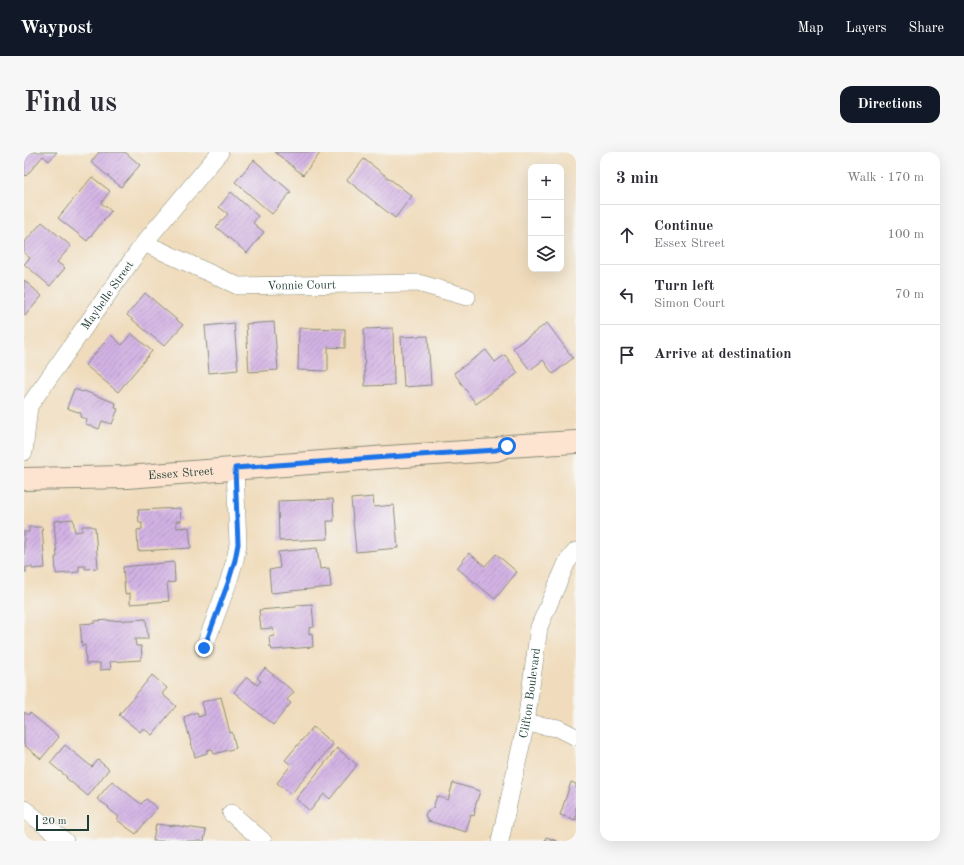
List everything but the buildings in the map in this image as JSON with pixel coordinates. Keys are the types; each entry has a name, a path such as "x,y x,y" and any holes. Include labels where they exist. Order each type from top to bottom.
{"street":[{"name":"Maybelle Street","path":"24,452 29,406 144,243 220,152"},
{"name":"Vonnie Court","path":"144,243 238,286 418,283 467,297"},
{"name":"Essex Street","path":"24,479 127,477 496,450 507,446 576,442"},
{"path":"204,648 228,583 238,544 235,468"},
{"name":"Clifton Boulevard","path":"500,841 526,723 539,627 567,562 576,551"},
{"path":"526,723 558,728 576,737"},
{"path":"24,809 65,841"},
{"path":"231,814 263,841"}],"route":[{"path":"204,648 228,583 238,544 235,468 496,450 507,446"}]}
